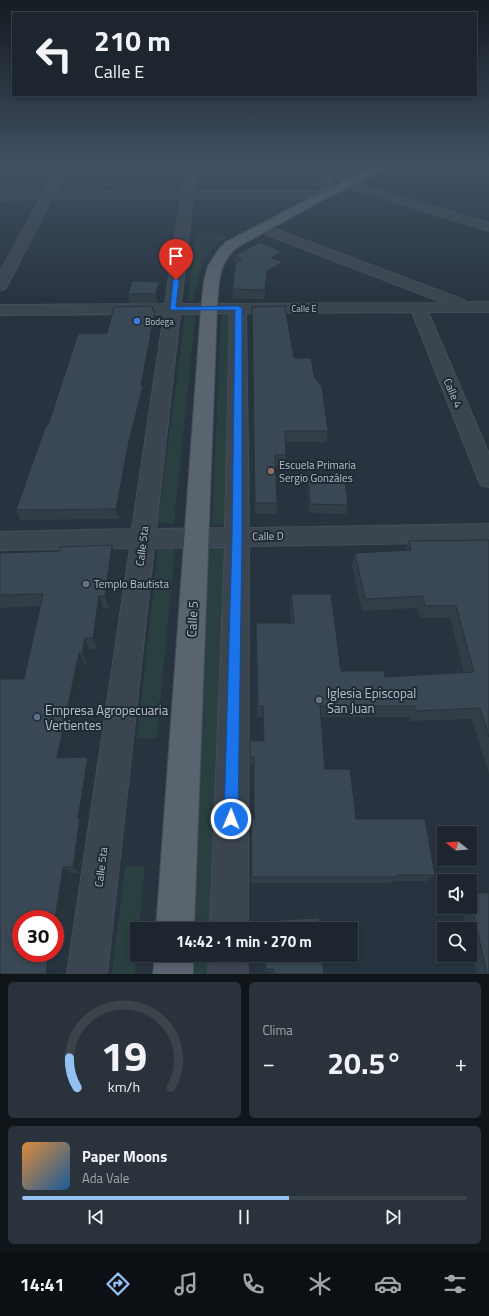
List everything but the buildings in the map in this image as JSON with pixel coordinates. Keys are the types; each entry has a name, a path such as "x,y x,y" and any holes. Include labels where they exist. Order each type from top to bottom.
{"main road":[{"name":"Calle 5","path":"175,922 209,308 213,267 218,258 231,246 294,211"},
{"path":"173,974 174,962"}],"street":[{"path":"0,286 40,211"},
{"name":"Calle 5ta","path":"87,974 185,211"},
{"path":"438,211 489,227"},
{"path":"262,228 471,307"},
{"name":"Calle 4","path":"418,307 489,479"},
{"name":"Calle E","path":"0,310 489,307"},
{"path":"229,922 237,537 238,308"},
{"name":"Calle D","path":"0,541 489,533"},
{"path":"228,962 228,974"}],"green space":[{"path":"197,230 227,236 216,245 203,261 193,301 188,301"},
{"path":"185,313 196,313 174,523 158,523"},
{"path":"221,314 232,314 227,525 212,525"},
{"path":"209,546 226,546 216,922 191,922"},
{"path":"158,548 175,548 157,738 137,738"},
{"path":"125,866 145,866 140,922 130,922 130,962 136,962 135,974 112,974"},
{"path":"190,962 215,962 215,974 189,974"}],"place":[{"name":"Bodega","path":"137,321"},
{"name":"Escuela Primaria Sergio Gonzáles","path":"271,471"},
{"name":"Templo Bautista","path":"86,584"},
{"name":"Iglesia Episcopal San Juan","path":"319,700"},
{"name":"Empresa Agropecuaria Vertientes","path":"37,717"}],"route":[{"path":"176,280 173,309 238,308 237,537 231,819"}]}
